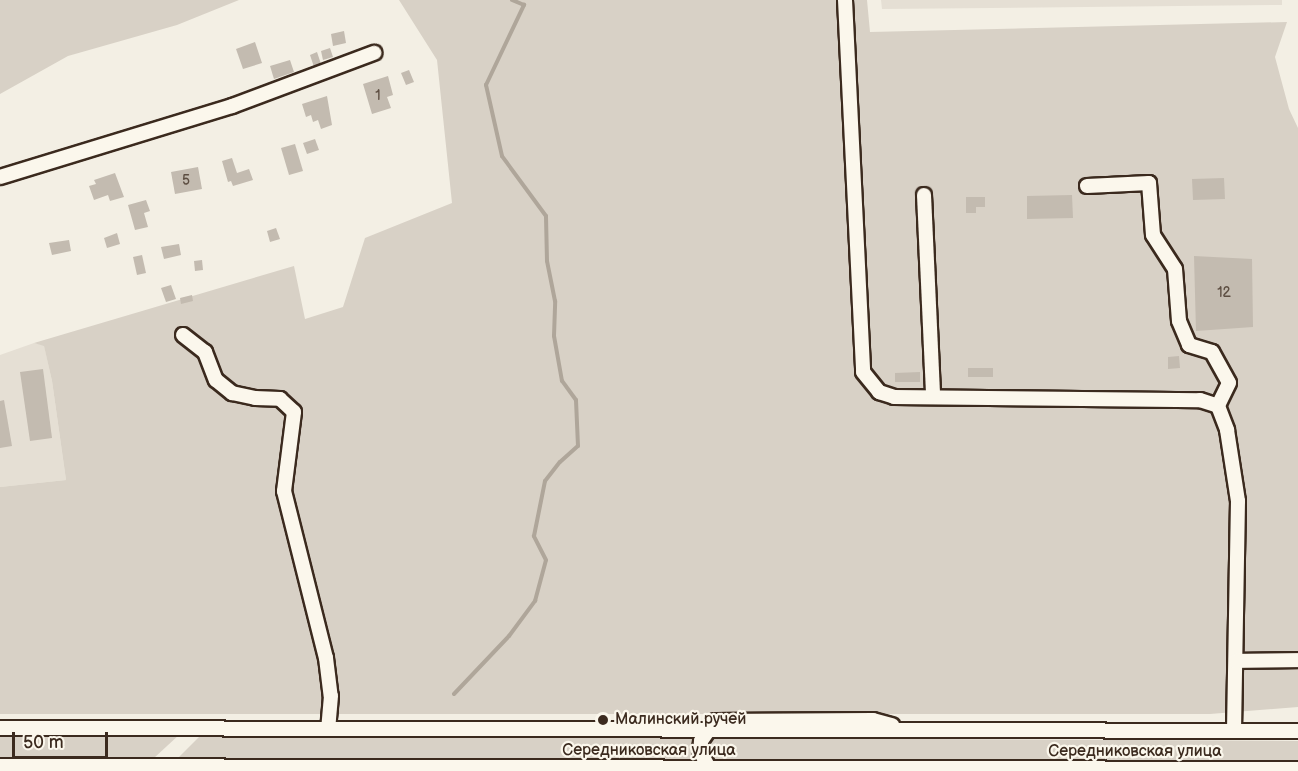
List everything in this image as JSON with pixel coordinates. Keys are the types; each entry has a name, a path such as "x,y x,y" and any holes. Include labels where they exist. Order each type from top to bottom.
{"street":[{"path":"845,0 863,372 879,392 894,397 1200,400 1218,406"},
{"path":"0,177 232,106 374,53"},
{"path":"1087,186 1149,183 1153,235 1175,269 1179,321 1189,345 1212,352 1229,383 1218,406 1227,430 1238,501 1234,730"},
{"path":"924,195 933,397"},
{"path":"183,335 205,352 216,380 232,393 255,398 280,399 294,412 284,491 326,658 330,696 328,729"},
{"path":"1236,661 1298,660"},
{"name":"Середниковская улица","path":"0,728 1298,731"},
{"path":"706,729 700,751 709,768"},
{"name":"Середниковская улица","path":"0,766 159,769 1298,769"}],"shaded area":[{"path":"0,0 239,0 177,25 68,56 0,94"},
{"path":"399,0 867,0 870,32 1287,22 1275,57 1289,109 1298,128 1298,707 1210,714 0,714 0,487 66,480 52,381 44,346 34,343 294,266 305,319 343,307 365,238 452,203 437,60"},
{"path":"881,0 1282,0 1282,5 882,9"},
{"path":"34,343 44,345 52,381 66,480 0,487 0,355"},
{"path":"0,734 180,734 154,758 0,759"},
{"path":"201,735 1298,741 1298,766 177,759"}],"building":[{"path":"344,31 346,43 333,46 331,34"},
{"path":"255,42 262,63 243,69 236,49"},
{"path":"330,48 333,57 323,60 321,51"},
{"path":"317,52 321,64 314,67 310,55"},
{"path":"290,60 294,72 274,79 270,66"},
{"path":"409,70 414,82 406,85 401,73"},
{"path":"388,76 393,95 387,97 391,108 372,114 363,84"},
{"path":"327,96 332,125 321,129 318,120 313,122 311,115 306,117 302,104"},
{"path":"315,139 319,150 307,154 303,143"},
{"path":"295,144 303,171 289,175 281,148"},
{"path":"232,158 237,173 249,169 253,180 233,186 231,181 228,182 222,161"},
{"path":"198,167 202,189 175,194 171,172"},
{"path":"115,173 124,197 110,201 108,195 94,200 89,186 96,184 94,180"},
{"path":"1224,178 1225,199 1193,200 1192,179"},
{"path":"1072,195 1073,218 1027,219 1027,196"},
{"path":"966,197 985,197 985,207 976,207 976,213 966,213"},
{"path":"146,200 150,211 144,213 148,227 135,230 128,205"},
{"path":"276,228 280,239 270,242 267,231"},
{"path":"117,233 120,244 107,248 104,238"},
{"path":"69,240 71,251 52,255 49,243"},
{"path":"179,244 181,255 164,259 161,247"},
{"path":"142,255 146,273 137,275 133,257"},
{"path":"1194,256 1252,259 1253,327 1196,331"},
{"path":"202,260 203,270 195,271 194,261"},
{"path":"171,285 176,299 166,302 161,288"},
{"path":"192,295 193,301 181,304 180,298"},
{"path":"1179,356 1180,368 1168,369 1168,357"},
{"path":"968,368 993,368 993,377 968,377"},
{"path":"43,369 52,438 30,441 20,372"},
{"path":"920,372 920,382 895,382 895,373"},
{"path":"4,400 12,446 0,448 0,401"}],"waterway":[{"name":"Малинский ручей","path":"454,694 509,636 535,601 546,560 534,536 545,481 560,462 578,446 576,400 562,381 554,336 555,301 547,261 546,216 502,156 486,85 524,5 512,0"}],"place":[{"name":"Малинский ручей","path":"603,720"}]}
